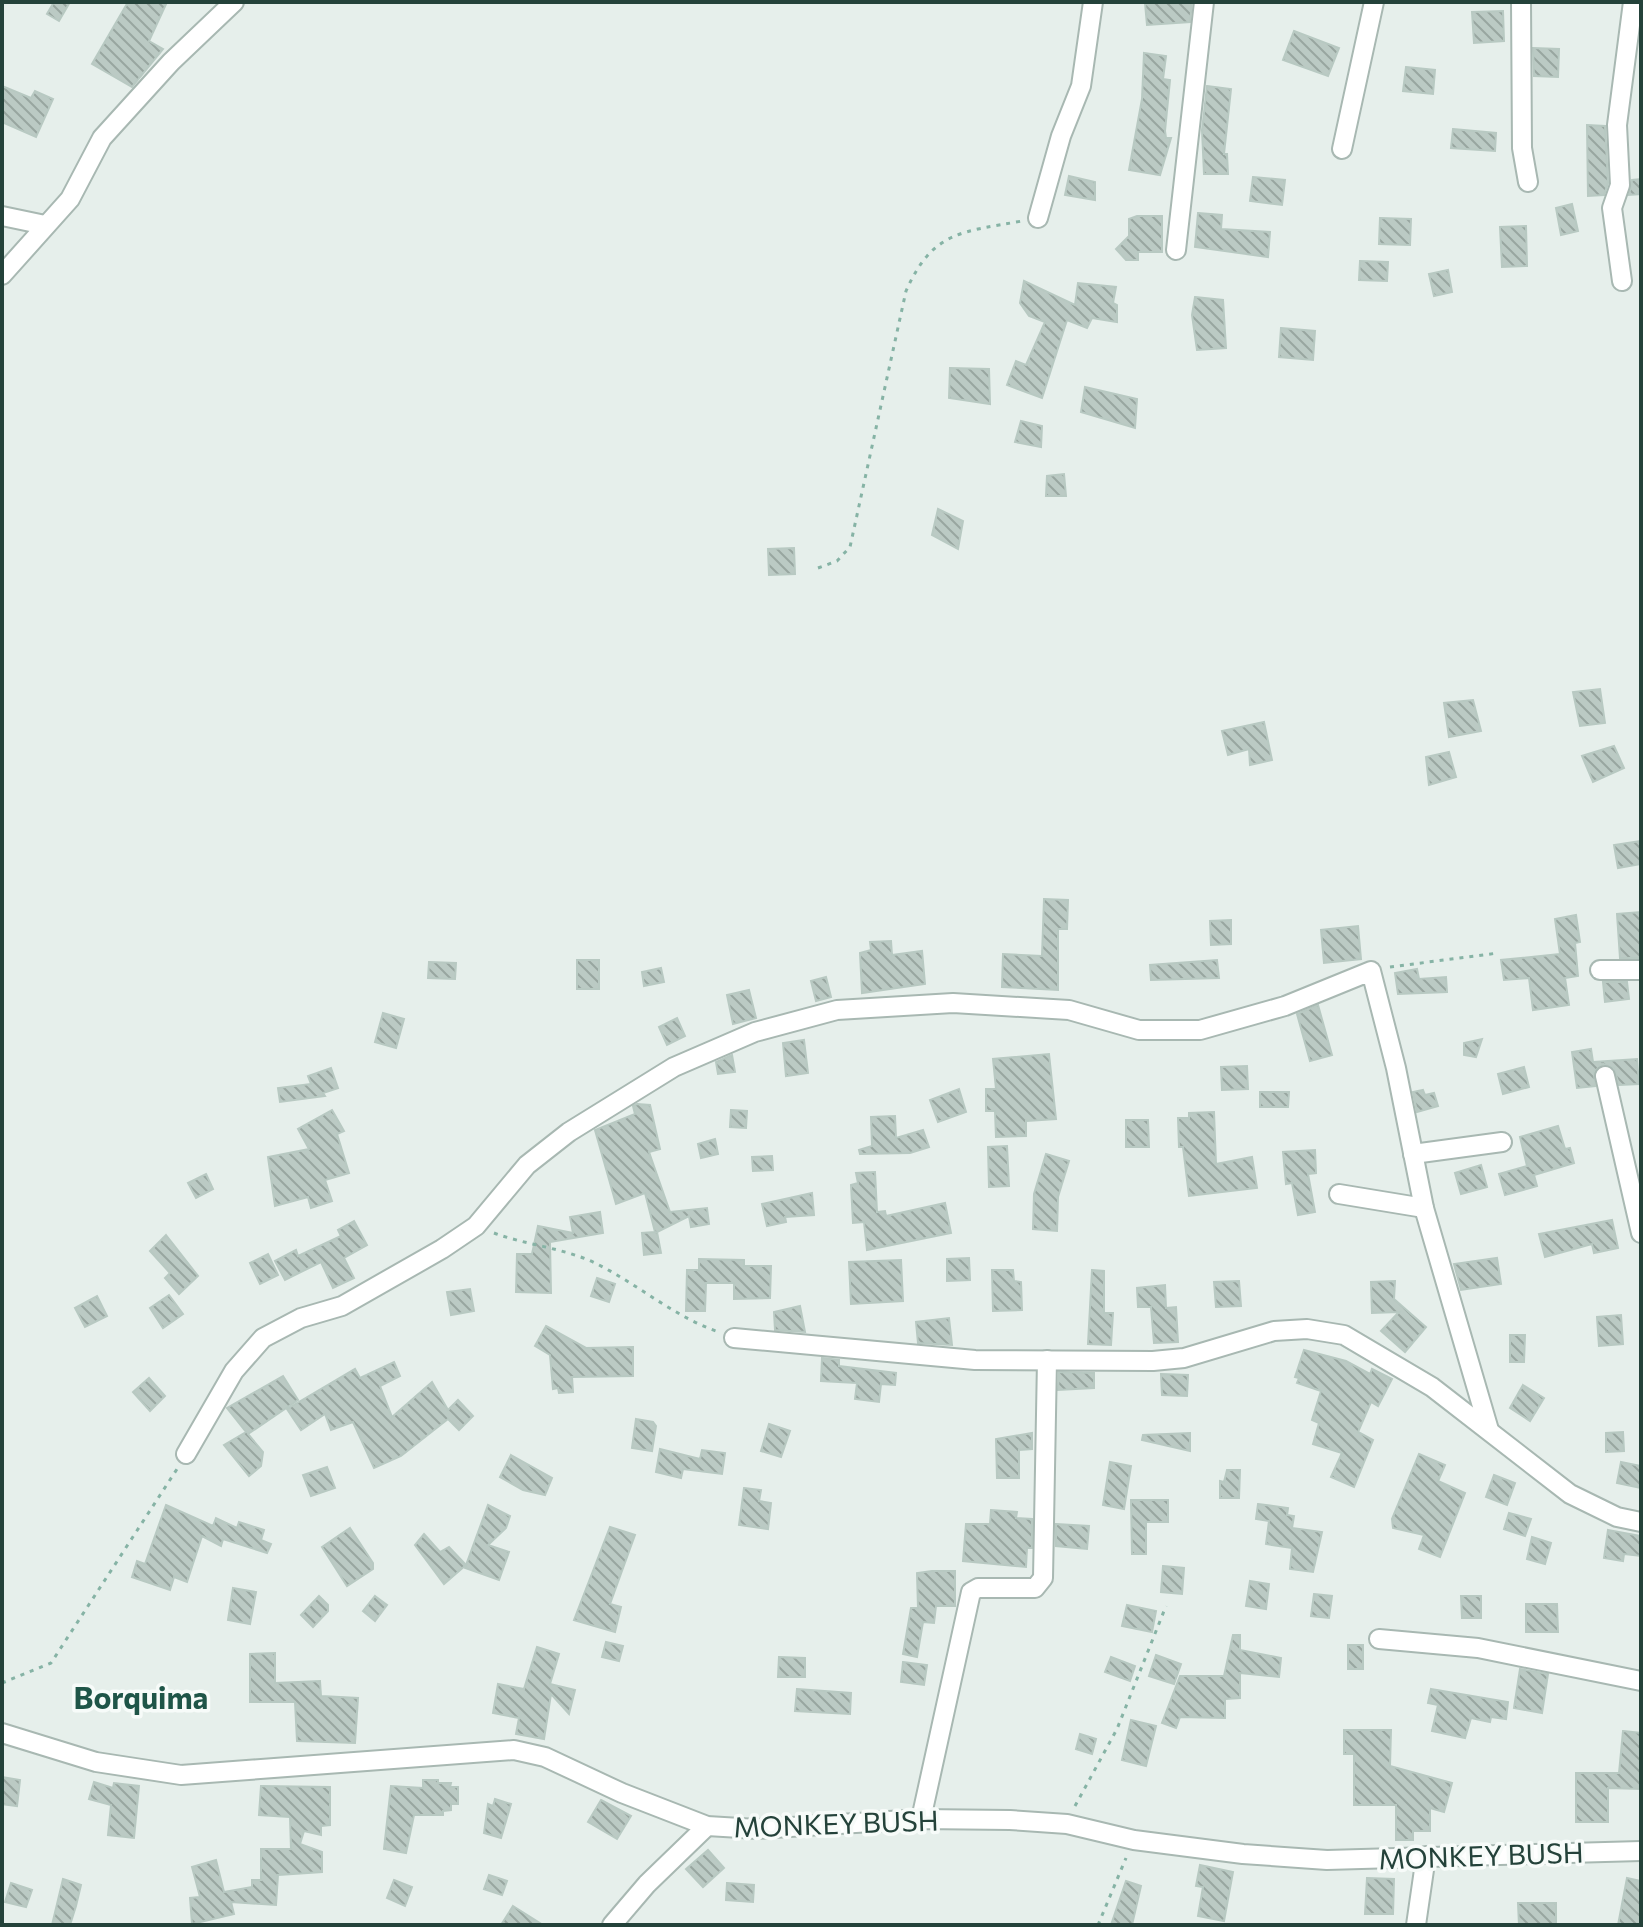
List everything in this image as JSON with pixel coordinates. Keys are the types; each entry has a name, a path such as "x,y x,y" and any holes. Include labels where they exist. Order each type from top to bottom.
{"street":[{"path":"2,275 70,199 102,138 171,62 234,2"},
{"path":"1038,218 1061,136 1081,86 1093,2"},
{"path":"1176,250 1204,2"},
{"path":"1342,149 1374,2"},
{"path":"1521,2 1522,148 1528,182"},
{"path":"1622,281 1612,208 1620,185 1617,125 1633,2"},
{"path":"2,216 45,225"},
{"path":"1600,970 1641,970"},
{"path":"186,1454 234,1371 263,1338 290,1322 342,1306 476,1226 527,1165 569,1132 674,1067 755,1032 837,1010 953,1003 1069,1010 1139,1030 1200,1030 1285,1006 1371,971 1396,1068 1424,1208 1489,1430"},
{"path":"1605,1076 1641,1233"},
{"path":"1413,1154 1502,1142"},
{"path":"1339,1194 1424,1208"},
{"path":"734,1338 975,1360 1153,1361 1184,1358 1274,1331 1307,1329 1344,1335 1384,1356 1489,1430 1570,1494 1617,1517 1641,1522"},
{"path":"921,1819 971,1592 978,1588 1035,1588 1043,1578 1047,1360"},
{"path":"1379,1639 1478,1648 1641,1681"},
{"name":"MONKEY BUSH","path":"2,1733 96,1762 181,1775 514,1750 545,1757 622,1793 707,1826 757,1829 921,1819 1067,1824 1134,1840 1243,1854 1327,1860 1641,1851"},
{"path":"612,1925 647,1884 707,1826"},
{"path":"1416,1925 1426,1856"}],"path":[{"path":"818,568 837,561 850,547 906,291 917,266 950,234 1038,218"},
{"path":"1371,971 1498,953"},
{"path":"476,1226 592,1262 643,1289 688,1322 734,1338"},
{"path":"2,1683 51,1663 186,1454"},
{"path":"1067,1824 1117,1729 1166,1606"},
{"path":"1098,1925 1134,1840"}],"building":[{"path":"54,2 70,2 59,21 47,14"},
{"path":"128,2 167,2 149,41 163,49 132,87 92,64"},
{"path":"1192,2 1190,22 1147,25 1145,3"},
{"path":"1503,11 1504,41 1474,43 1472,12"},
{"path":"1294,31 1339,48 1328,76 1283,60"},
{"path":"1533,48 1559,49 1558,77 1534,76"},
{"path":"1144,53 1166,56 1163,79 1170,80 1165,131 1166,138 1171,138 1160,175 1129,170 1142,99"},
{"path":"1406,67 1435,70 1433,94 1403,91"},
{"path":"2,86 31,98 35,91 53,99 36,137 2,122"},
{"path":"1207,86 1231,89 1224,154 1227,154 1228,174 1204,174 1202,130"},
{"path":"1587,125 1605,126 1608,183 1604,195 1588,196"},
{"path":"1453,129 1496,133 1495,151 1451,148"},
{"path":"1069,176 1095,182 1095,200 1065,195"},
{"path":"1253,177 1285,180 1282,205 1250,201"},
{"path":"1641,179 1641,194 1629,195 1632,180"},
{"path":"1572,204 1578,231 1561,235 1556,208"},
{"path":"1198,213 1222,215 1221,229 1270,232 1268,257 1195,247"},
{"path":"1162,216 1162,252 1138,252 1138,260 1126,260 1116,249 1129,236 1129,219"},
{"path":"1380,218 1411,219 1410,245 1379,244"},
{"path":"1526,226 1527,266 1502,267 1500,227"},
{"path":"1360,261 1388,262 1387,281 1359,280"},
{"path":"1448,270 1452,292 1434,296 1429,274"},
{"path":"1024,281 1075,305 1078,283 1116,287 1113,303 1117,305 1117,322 1092,318 1087,328 1067,320 1042,398 1007,385 1016,361 1026,365 1045,322 1029,316 1020,303"},
{"path":"1195,297 1223,300 1226,348 1197,350 1192,315"},
{"path":"1281,328 1315,331 1313,360 1279,357"},
{"path":"950,368 989,369 990,404 949,398"},
{"path":"1085,387 1137,399 1135,428 1081,412"},
{"path":"1021,421 1042,426 1041,447 1015,442"},
{"path":"1064,474 1066,496 1046,496 1047,476"},
{"path":"938,509 963,521 958,549 932,535"},
{"path":"794,548 795,574 769,575 768,549"},
{"path":"1600,689 1605,723 1580,726 1573,692"},
{"path":"1473,700 1481,731 1449,737 1444,703"},
{"path":"1264,722 1272,760 1250,765 1249,749 1228,755 1222,731"},
{"path":"1614,746 1624,768 1593,782 1582,756"},
{"path":"1449,752 1456,777 1429,785 1426,757"},
{"path":"1641,841 1641,864 1618,868 1614,845"},
{"path":"1044,899 1068,900 1067,929 1058,929 1058,990 1002,987 1003,954 1042,956"},
{"path":"1641,912 1641,958 1620,958 1617,914"},
{"path":"1576,915 1580,942 1575,943 1578,976 1565,978 1569,1005 1533,1010 1529,978 1504,980 1501,960 1560,954 1555,919"},
{"path":"1231,920 1231,944 1211,945 1210,921"},
{"path":"1358,926 1361,959 1324,963 1321,930"},
{"path":"891,941 892,955 922,951 925,984 862,993 860,953 871,950 870,942"},
{"path":"577,960 599,960 599,989 577,989"},
{"path":"1217,960 1219,978 1151,980 1150,965"},
{"path":"429,962 456,963 455,979 428,978"},
{"path":"661,968 664,982 644,986 642,972"},
{"path":"1417,969 1419,979 1446,977 1447,992 1398,994 1395,973"},
{"path":"826,977 831,997 816,1001 811,981"},
{"path":"1603,982 1627,982 1629,999 1605,1002"},
{"path":"749,990 756,1018 733,1024 727,995"},
{"path":"1318,1005 1332,1055 1310,1061 1297,1014"},
{"path":"383,1013 404,1019 396,1048 375,1042"},
{"path":"677,1018 685,1036 667,1045 659,1027"},
{"path":"1482,1039 1476,1057 1464,1055 1464,1043"},
{"path":"804,1040 808,1073 786,1076 783,1043"},
{"path":"1591,1049 1593,1062 1637,1059 1639,1084 1619,1085 1614,1068 1603,1064 1594,1072 1595,1086 1577,1088 1572,1052"},
{"path":"1049,1054 1056,1119 1026,1121 1026,1136 996,1137 995,1111 986,1111 986,1089 996,1089 993,1059"},
{"path":"732,1055 735,1072 718,1074 716,1062"},
{"path":"1247,1066 1248,1089 1222,1090 1221,1067"},
{"path":"1524,1067 1529,1087 1503,1094 1498,1074"},
{"path":"331,1068 338,1088 323,1093 325,1096 280,1102 278,1088 311,1084 308,1076"},
{"path":"959,1089 966,1112 938,1122 930,1100"},
{"path":"1423,1090 1425,1095 1434,1093 1438,1106 1417,1112 1413,1092"},
{"path":"1260,1092 1289,1092 1288,1107 1260,1107"},
{"path":"650,1105 660,1149 649,1152 670,1212 707,1208 709,1224 691,1227 689,1216 657,1232 661,1253 644,1255 642,1233 655,1232 645,1193 616,1204 595,1130 635,1114 633,1106"},
{"path":"332,1110 344,1131 337,1134 349,1173 325,1180 332,1201 311,1208 308,1197 275,1206 268,1157 309,1149 298,1129"},
{"path":"731,1110 747,1111 746,1128 730,1127"},
{"path":"1214,1112 1216,1164 1252,1157 1257,1188 1189,1196 1183,1147 1179,1147 1178,1118 1189,1118 1189,1113"},
{"path":"895,1116 896,1138 923,1130 929,1147 910,1153 860,1154 859,1150 872,1146 871,1117"},
{"path":"1126,1120 1148,1120 1149,1147 1126,1147"},
{"path":"1558,1126 1565,1149 1570,1148 1574,1163 1534,1175 1537,1186 1505,1195 1499,1174 1527,1166 1520,1137"},
{"path":"715,1139 718,1154 701,1158 698,1144"},
{"path":"1007,1146 1009,1186 989,1187 988,1147"},
{"path":"1315,1150 1316,1173 1308,1174 1315,1212 1298,1215 1292,1183 1286,1184 1283,1152"},
{"path":"1046,1154 1069,1161 1058,1197 1057,1231 1033,1229 1034,1194"},
{"path":"772,1156 773,1170 753,1171 752,1157"},
{"path":"1481,1165 1487,1187 1461,1194 1455,1173"},
{"path":"875,1172 877,1212 885,1211 886,1216 945,1203 951,1233 867,1250 864,1222 853,1223 851,1185 858,1183 856,1173"},
{"path":"206,1174 213,1189 196,1198 188,1183"},
{"path":"812,1193 814,1215 785,1217 786,1222 767,1226 762,1204"},
{"path":"600,1212 603,1233 550,1242 551,1293 516,1292 517,1254 532,1254 538,1226 573,1233 570,1217"},
{"path":"1612,1220 1618,1248 1594,1253 1592,1244 1545,1257 1539,1234"},
{"path":"354,1221 367,1245 344,1258 354,1278 333,1288 321,1262 285,1280 275,1261 296,1250 298,1256 341,1236 338,1230"},
{"path":"166,1235 198,1276 179,1294 165,1278 170,1273 150,1251"},
{"path":"268,1254 278,1275 260,1284 250,1263"},
{"path":"969,1258 970,1280 947,1281 947,1259"},
{"path":"1497,1258 1501,1284 1461,1290 1454,1264"},
{"path":"699,1259 744,1260 744,1266 771,1266 770,1298 734,1299 734,1283 706,1283 705,1311 686,1311 687,1270 699,1270"},
{"path":"901,1260 903,1301 851,1304 849,1262"},
{"path":"992,1270 1013,1270 1014,1281 1021,1282 1022,1310 993,1311"},
{"path":"1092,1270 1104,1271 1104,1313 1113,1313 1111,1345 1088,1344"},
{"path":"597,1278 615,1284 609,1302 591,1296"},
{"path":"1239,1281 1241,1306 1216,1307 1214,1282"},
{"path":"1395,1281 1394,1299 1426,1327 1405,1352 1381,1331 1399,1312 1372,1313 1371,1282"},
{"path":"1165,1285 1166,1308 1176,1307 1178,1342 1154,1343 1151,1307 1138,1307 1137,1288"},
{"path":"470,1289 474,1311 451,1315 447,1292"},
{"path":"169,1295 183,1314 163,1328 150,1308"},
{"path":"97,1296 107,1316 85,1327 75,1308"},
{"path":"800,1306 805,1332 775,1330 774,1312"},
{"path":"1621,1315 1623,1344 1599,1346 1597,1317"},
{"path":"949,1318 952,1345 918,1343 916,1322"},
{"path":"546,1326 586,1348 633,1347 633,1376 572,1377 573,1392 559,1393 558,1388 553,1389 550,1355 535,1346"},
{"path":"1510,1335 1525,1335 1524,1362 1510,1362"},
{"path":"1304,1350 1346,1361 1370,1374 1372,1369 1392,1379 1378,1406 1371,1402 1358,1432 1373,1440 1354,1487 1331,1477 1342,1453 1313,1444 1319,1423 1312,1420 1321,1391 1297,1383 1299,1378 1295,1377"},
{"path":"822,1358 839,1360 839,1366 896,1373 895,1385 881,1384 879,1402 855,1399 857,1383 821,1381"},
{"path":"394,1362 400,1376 380,1386 392,1417 432,1382 448,1410 458,1400 473,1416 459,1430 448,1419 401,1456 374,1468 353,1422 331,1430 325,1414 301,1430 287,1409 355,1369 360,1378"},
{"path":"1059,1372 1094,1373 1094,1388 1058,1390"},
{"path":"1161,1374 1188,1375 1187,1396 1162,1395"},
{"path":"283,1376 298,1400 248,1434 263,1452 261,1466 249,1476 224,1445 246,1432 227,1408"},
{"path":"149,1378 165,1396 150,1411 133,1392"},
{"path":"1523,1385 1544,1398 1530,1421 1510,1408"},
{"path":"636,1419 653,1422 656,1426 652,1451 632,1448"},
{"path":"769,1424 790,1431 781,1457 761,1451"},
{"path":"1623,1432 1624,1451 1606,1452 1606,1433"},
{"path":"1032,1433 1032,1449 1019,1450 1019,1478 997,1478 996,1439"},
{"path":"1190,1433 1190,1451 1142,1440 1143,1435"},
{"path":"660,1449 700,1459 702,1450 725,1453 722,1474 683,1469 681,1478 656,1472"},
{"path":"1419,1454 1445,1465 1438,1481 1465,1493 1440,1557 1419,1549 1424,1535 1393,1528 1392,1519"},
{"path":"511,1455 552,1478 545,1495 523,1490 500,1477"},
{"path":"1110,1462 1131,1466 1124,1509 1103,1505"},
{"path":"1621,1462 1641,1466 1641,1488 1617,1483"},
{"path":"327,1467 335,1488 311,1496 303,1475"},
{"path":"1227,1470 1240,1470 1239,1498 1220,1498 1220,1481 1224,1482"},
{"path":"1494,1475 1515,1483 1507,1505 1486,1497"},
{"path":"744,1488 761,1490 759,1501 771,1503 768,1529 739,1525"},
{"path":"1131,1500 1168,1500 1168,1522 1146,1522 1146,1554 1132,1554"},
{"path":"1258,1504 1288,1508 1287,1515 1294,1516 1292,1528 1322,1532 1313,1572 1290,1569 1292,1548 1266,1544 1269,1521 1256,1519"},
{"path":"166,1505 213,1526 216,1518 237,1528 239,1522 264,1530 261,1540 271,1544 267,1553 223,1539 221,1546 202,1536 187,1582 174,1577 170,1590 132,1577 137,1561 145,1564"},
{"path":"488,1505 510,1516 506,1528 488,1545 509,1552 499,1580 465,1568"},
{"path":"991,1510 1017,1512 1016,1518 1032,1519 1032,1548 1027,1548 1026,1567 963,1561 966,1524 990,1524"},
{"path":"1509,1513 1531,1519 1525,1536 1504,1529"},
{"path":"1056,1524 1089,1526 1087,1549 1056,1546"},
{"path":"610,1527 635,1535 610,1604 621,1607 615,1632 574,1620"},
{"path":"350,1528 373,1563 373,1569 347,1586 322,1547"},
{"path":"1608,1530 1641,1536 1641,1556 1624,1554 1623,1561 1604,1558"},
{"path":"424,1534 440,1552 449,1547 466,1565 444,1584 415,1545"},
{"path":"1532,1537 1551,1543 1545,1564 1527,1559"},
{"path":"1163,1566 1184,1568 1182,1594 1161,1592"},
{"path":"955,1571 955,1606 936,1606 934,1623 923,1622 917,1657 903,1654 911,1608 918,1608 917,1573"},
{"path":"1250,1581 1269,1584 1266,1609 1246,1606"},
{"path":"233,1588 256,1592 250,1624 228,1620"},
{"path":"1314,1594 1332,1596 1329,1618 1311,1616"},
{"path":"319,1596 328,1605 328,1611 313,1627 301,1615"},
{"path":"375,1596 387,1605 375,1621 363,1611"},
{"path":"1461,1596 1481,1596 1481,1618 1462,1618"},
{"path":"1526,1604 1557,1604 1558,1632 1526,1632"},
{"path":"1127,1605 1156,1611 1152,1632 1122,1626"},
{"path":"1233,1635 1240,1635 1240,1650 1281,1658 1279,1677 1240,1673 1240,1698 1225,1699 1225,1718 1180,1717 1176,1728 1162,1723 1180,1676 1224,1676"},
{"path":"606,1642 623,1646 619,1661 602,1657"},
{"path":"1348,1645 1363,1645 1363,1669 1348,1669"},
{"path":"537,1647 559,1654 550,1684 575,1690 569,1714 551,1694 544,1739 516,1734 519,1718 493,1713 498,1684 524,1689"},
{"path":"275,1653 275,1683 320,1681 321,1696 358,1698 355,1743 297,1741 295,1702 250,1702 250,1654"},
{"path":"1156,1655 1181,1664 1174,1684 1149,1676"},
{"path":"779,1657 805,1658 805,1677 778,1677"},
{"path":"1111,1657 1135,1666 1130,1681 1105,1672"},
{"path":"903,1662 927,1665 924,1685 901,1682"},
{"path":"1520,1669 1548,1674 1542,1713 1514,1708"},
{"path":"797,1689 851,1693 850,1714 795,1711"},
{"path":"1431,1689 1508,1702 1506,1719 1491,1717 1490,1722 1471,1718 1465,1738 1432,1731 1438,1705 1428,1703"},
{"path":"1131,1720 1156,1726 1146,1766 1122,1760"},
{"path":"1344,1730 1391,1730 1390,1766 1452,1783 1444,1812 1430,1808 1430,1831 1413,1831 1413,1840 1396,1840 1396,1805 1354,1805 1354,1754 1344,1754"},
{"path":"1623,1731 1641,1733 1641,1789 1608,1788 1608,1822 1576,1822 1576,1773 1619,1773"},
{"path":"1080,1734 1096,1739 1092,1754 1076,1749"},
{"path":"2,1777 20,1780 17,1806 2,1804"},
{"path":"423,1780 438,1780 438,1783 451,1783 450,1787 458,1787 458,1804 451,1804 451,1810 443,1811 443,1815 414,1815 406,1853 384,1849 391,1786 423,1788"},
{"path":"94,1782 113,1788 114,1783 139,1786 134,1838 108,1835 111,1805 89,1799"},
{"path":"261,1786 330,1787 330,1825 321,1826 321,1835 304,1831 300,1844 322,1852 322,1872 278,1875 276,1905 231,1902 234,1914 192,1924 190,1898 200,1897 192,1867 216,1860 224,1892 252,1887 252,1880 261,1880 261,1849 291,1849 290,1817 259,1815"},
{"path":"495,1799 511,1804 501,1838 484,1833 488,1804 493,1806"},
{"path":"601,1800 631,1816 617,1839 588,1822"},
{"path":"708,1850 724,1868 703,1887 686,1869"},
{"path":"1200,1865 1233,1872 1224,1921 1198,1916 1203,1887 1196,1886"},
{"path":"489,1875 507,1881 502,1895 484,1889"},
{"path":"1367,1878 1394,1879 1393,1914 1365,1914"},
{"path":"1627,1878 1641,1881 1641,1925 1618,1925"},
{"path":"63,1879 81,1885 76,1906 70,1925 52,1925"},
{"path":"394,1880 412,1887 405,1906 387,1898"},
{"path":"1126,1881 1141,1886 1132,1925 1111,1925"},
{"path":"11,1883 32,1890 26,1907 5,1902"},
{"path":"727,1883 754,1885 753,1902 726,1900"},
{"path":"1518,1903 1556,1903 1556,1925 1519,1925"},
{"path":"513,1906 543,1925 501,1925"}],"district":[{"name":"Borquima","path":"141,1696"}]}
